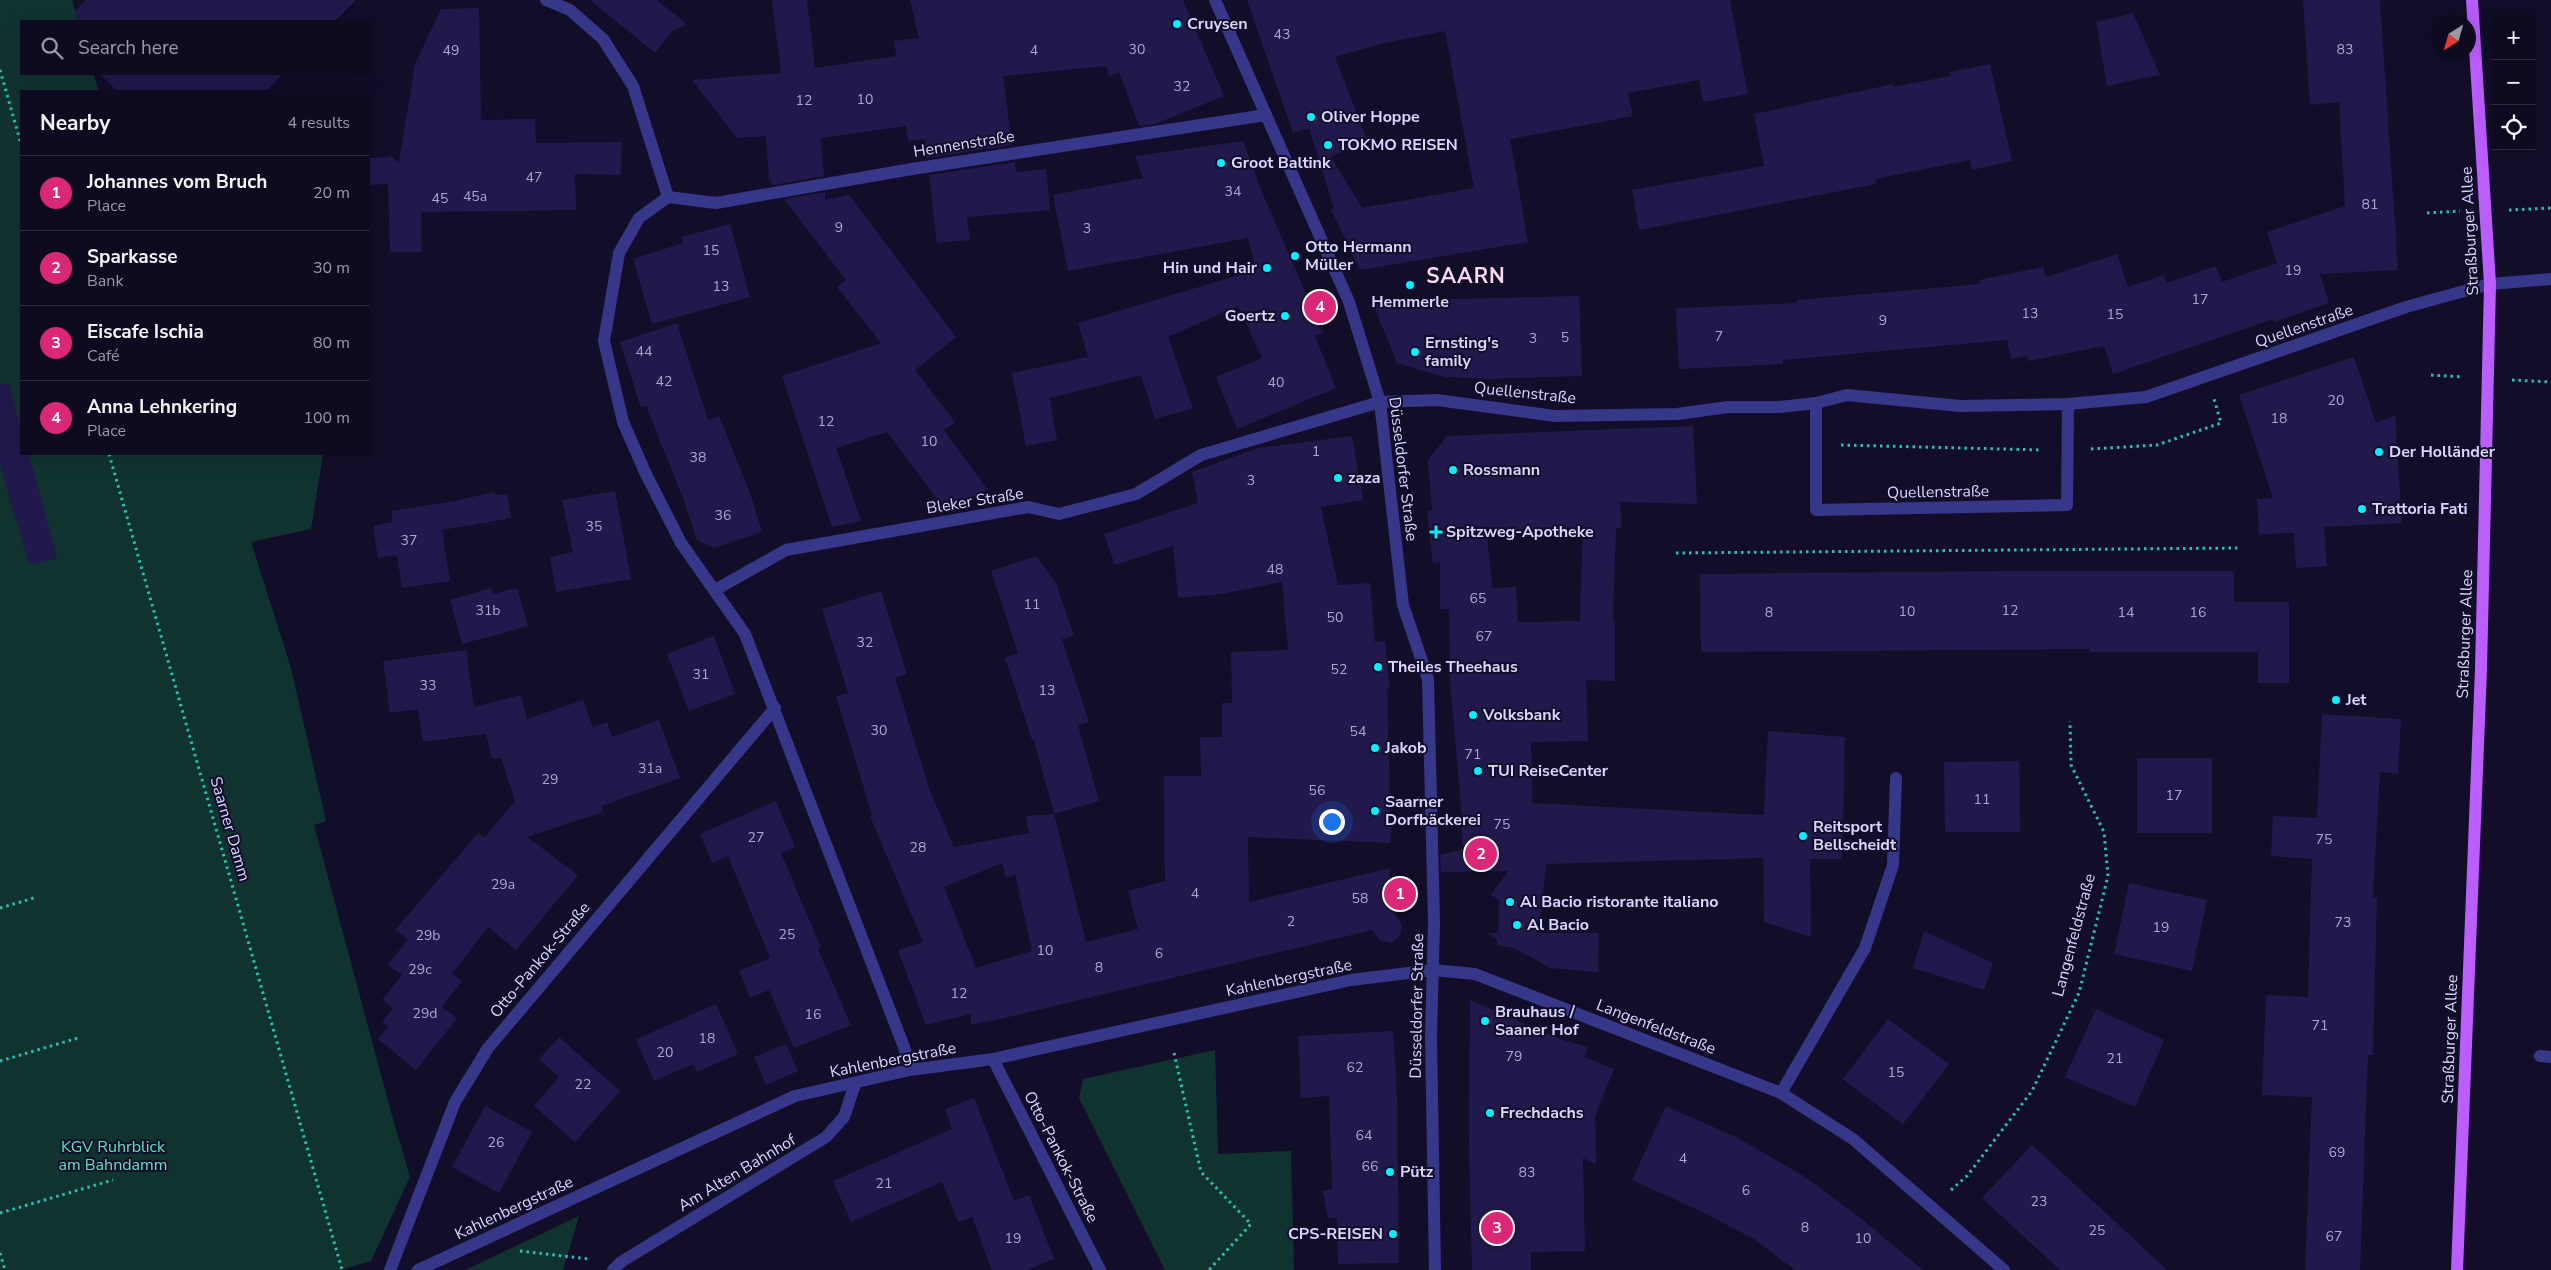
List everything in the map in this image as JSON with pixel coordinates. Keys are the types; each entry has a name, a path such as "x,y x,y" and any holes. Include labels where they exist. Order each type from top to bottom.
{"main road":[{"name":"Straßburger Allee","path":"2457,1270 2481,669 2490,284 2472,0"}],"street":[{"path":"546,0 570,10 602,39 633,86 668,197 639,218 619,253 604,341 623,422 644,472 681,543 745,634 901,1038 910,1070"},
{"name":"Düsseldorfer Straße","path":"1215,0 1349,302 1380,402 1403,605 1428,679 1434,913 1430,1037 1435,1270"},
{"name":"Hennenstraße","path":"668,197 716,203 912,169 1266,115"},
{"name":"Quellenstraße","path":"1380,402 1437,400 1555,416 1677,414 1728,407 1780,407 1816,403 1847,395 1960,406 2068,404 2146,397 2406,307 2490,284 2551,279"},
{"name":"Bleker Straße","path":"715,590 786,550 1028,507 1059,514 1136,494 1202,455 1380,402"},
{"name":"Quellenstraße","path":"1816,403 1816,510 2067,505 2068,404"},
{"name":"Otto-Pankok-Straße","path":"390,1270 456,1102 488,1048 775,708"},
{"path":"1781,1093 1864,948 1893,865 1896,778"},
{"name":"Langenfeldstraße","path":"1433,970 1475,974 1781,1093 1853,1138 2004,1270"},
{"name":"Kahlenbergstraße","path":"418,1270 795,1096 855,1084 910,1070 993,1059 1351,980 1433,970"},
{"name":"Otto-Pankok-Straße","path":"993,1059 1100,1270"},
{"name":"Am Alten Bahnhof","path":"617,1266 826,1137 844,1117 855,1084"}],"path":[{"path":"0,70 20,140"},
{"path":"2427,213 2551,208"},
{"path":"2431,375 2551,382"},
{"path":"1817,445 2067,450 2157,445 2221,423"},
{"name":"Saarner Damm","path":"109,455 342,1270"},
{"path":"1676,553 2240,548"},
{"name":"Langenfeldstraße","path":"1932,1208 1967,1176 2032,1091 2079,993 2108,876 2104,832 2071,765 2070,721"},
{"path":"0,908 37,897"},
{"path":"0,1061 78,1038"},
{"path":"1174,1053 1201,1172 1251,1224 1209,1270"},
{"path":"0,1213 114,1180"},
{"path":"518,1251 617,1266"},
{"path":"0,1253 5,1270"}],"green space":[{"name":"KGV Ruhrblick am Bahndamm","path":"0,0 72,0 78,20 20,20 20,75 93,75 99,90 20,90 20,455 323,455 311,529 251,542 291,668 326,821 314,825 410,1177 371,1261 340,1270 0,1270"},
{"path":"1215,1050 1218,1154 1291,1151 1294,1270 1165,1270 1079,1098 1083,1079"},
{"path":"579,1216 563,1270 465,1270"}],"building":[{"path":"86,0 356,0 336,20 78,20 75,11"},
{"path":"590,0 657,0 687,24 671,32 655,53"},
{"path":"772,0 807,0 815,68 896,56 894,41 919,38 910,0 1183,0 1224,96 1155,124 1139,126 1119,72 1109,76 1106,66 1003,76 1012,145 927,158 925,139 908,141 906,126 821,138 824,176 773,185 769,180 766,136 737,138 692,80 781,73"},
{"path":"1247,0 1730,0 1748,94 1703,102 1699,80 1628,93 1633,116 1510,139 1528,242 1360,270 1331,210 1334,208 1309,128 1293,133","holes":["1445,31 1474,188 1362,208 1331,157 1367,140 1335,57 1380,44"]},
{"path":"2303,0 2380,0 2398,270 2320,274 2329,303 2274,322 2273,319 2113,374 2104,346 2028,361 2027,356 2011,359 2007,340 1783,360 1783,364 1679,369 1676,308 1797,303 1797,300 1980,284 1979,280 2043,267 2046,277 2117,254 2128,287 2164,275 2166,283 2216,266 2222,282 2277,263 2267,232 2345,206 2339,102 2310,105"},
{"path":"479,8 481,120 535,119 536,143 622,142 621,175 575,174 576,210 421,212 422,252 390,252 388,184 370,185 370,158 388,157 388,155 399,162 415,64 441,9"},
{"path":"2133,13 2160,75 2107,86 2096,22"},
{"path":"1990,64 2012,161 1972,170 1970,160 1875,179 1876,184 1639,230 1632,190 1764,166 1754,114 1893,84 1893,87 1951,76 1950,72"},
{"path":"101,75 282,75 267,90 116,90"},
{"path":"1243,141 1262,192 1323,333 1315,336 1336,388 1237,429 1216,377 1262,358 1238,306 1168,337 1193,408 1155,419 1141,375 1050,398 1057,440 1026,446 1012,373 1088,357 1078,323 1256,270 1248,238 1068,271 1053,195 1143,178 1135,156"},
{"path":"1015,162 1016,172 1046,169 1050,210 967,217 970,240 937,243 929,175"},
{"path":"825,192 825,200 849,195 956,337 915,370 955,422 944,430 987,489 947,512 887,432 836,448 861,521 832,527 782,376 881,343 837,287 846,280 784,199"},
{"path":"730,224 750,297 652,324 633,259 683,243 681,237"},
{"path":"1579,296 1582,376 1489,379 1445,377 1397,363 1372,301"},
{"path":"677,323 708,420 719,416 750,493 762,532 714,548 697,540 683,498 646,406 641,408 620,342"},
{"path":"2354,357 2376,423 2395,415 2402,523 2324,527 2327,566 2296,568 2294,533 2259,534 2257,499 2273,498 2239,395"},
{"path":"9,383 20,424 20,455 28,455 57,558 29,565 0,465 0,384"},
{"path":"1693,426 1697,504 1620,502 1622,528 1616,528 1613,621 1615,621 1615,681 1586,680 1588,741 1531,742 1532,803 1764,815 1768,731 1845,737 1842,859 1810,859 1811,937 1764,922 1763,858 1546,864 1539,933 1599,933 1598,972 1550,968 1514,948 1497,945 1497,939 1487,933 1498,933 1499,900 1491,895 1508,871 1441,872 1440,855 1473,847 1462,846 1461,805 1450,682 1449,609 1440,609 1440,562 1433,563 1427,511 1432,510 1428,460 1447,436","holes":["1583,529 1580,621 1518,622 1516,587 1492,588 1487,534"]},
{"path":"1352,436 1363,500 1321,507 1338,585 1370,583 1375,642 1385,641 1390,688 1387,689 1391,843 1248,837 1249,902 1390,868 1388,904 1402,925 1400,936 1391,943 1379,940 1372,930 1009,1017 971,1025 971,1014 926,1025 898,950 923,942 870,816 872,815 836,696 848,693 822,609 881,591 907,674 895,678 930,791 954,847 1029,833 1026,816 1054,814 1086,942 1138,929 1128,891 1165,881 1164,776 1201,776 1200,737 1222,737 1222,703 1232,703 1231,652 1288,650 1282,582 1221,594 1178,598 1173,546 1115,565 1104,534 1198,503 1192,472 1258,448","holes":["1002,863 1006,878 1015,874 1032,951 976,968 944,887"]},
{"path":"615,491 631,579 556,592 550,557 573,552 562,500"},
{"path":"494,492 495,495 507,494 511,518 442,530 450,581 402,588 397,555 378,558 373,526 393,522 391,511 455,501"},
{"path":"1036,556 1056,583 1074,636 1062,639 1089,722 1078,725 1099,801 1054,814 1034,740 1032,740 1005,658 1018,653 991,571"},
{"path":"2234,571 2234,602 2289,602 2289,683 2258,683 2258,652 2090,652 2090,649 1701,652 1700,574"},
{"path":"492,588 493,594 517,588 528,626 462,644 450,600"},
{"path":"714,636 735,694 689,711 667,654"},
{"path":"466,650 474,707 521,695 527,719 583,700 593,727 607,722 612,737 659,720 680,778 601,806 603,812 527,837 578,875 516,950 488,927 452,974 462,981 442,1007 457,1018 416,1070 378,1039 388,1027 382,1022 393,1008 382,1000 402,975 388,965 408,939 395,930 478,833 484,838 515,801 501,758 492,759 486,734 423,742 418,709 390,713 383,661"},
{"path":"2322,714 2401,719 2398,774 2380,772 2373,897 2377,897 2373,1055 2368,1055 2360,1270 2305,1270 2312,1097 2262,1095 2266,995 2308,997 2312,859 2271,856 2273,816 2317,818"},
{"path":"2137,758 2212,758 2212,833 2137,833"},
{"path":"2019,761 2020,832 1945,832 1944,762"},
{"path":"776,801 795,847 781,853 821,948 818,949 851,1025 794,1048 769,990 750,998 739,971 770,958 728,856 712,863 700,834"},
{"path":"2129,883 2207,900 2192,971 2114,954"},
{"path":"1924,931 1993,963 1984,990 1913,968"},
{"path":"1470,1000 1563,1040 1588,1047 1584,1057 1614,1069 1595,1116 1596,1164 1583,1158 1585,1251 1531,1252 1531,1270 1472,1270 1469,1143"},
{"path":"716,1004 738,1054 697,1072 693,1064 654,1081 636,1039"},
{"path":"2096,1009 2164,1040 2135,1107 2065,1077"},
{"path":"1888,1019 1949,1064 1903,1124 1843,1079"},
{"path":"1393,1031 1397,1095 1399,1263 1338,1264 1337,1218 1328,1218 1323,1191 1332,1189 1329,1096 1301,1098 1298,1036"},
{"path":"559,1037 620,1091 575,1142 534,1106 559,1077 539,1059"},
{"path":"786,1044 798,1071 766,1085 754,1057"},
{"path":"974,1098 1014,1201 1029,1195 1054,1259 1027,1270 992,1270 972,1217 958,1222 942,1182 851,1222 833,1181 952,1129 945,1109"},
{"path":"485,1106 532,1132 499,1193 452,1167"},
{"path":"1666,1106 1736,1137 1802,1175 1858,1216 1923,1270 1795,1270 1754,1239 1698,1210 1632,1180"},
{"path":"2032,1145 2167,1270 2060,1270 1982,1198"}],"place":[{"name":"Cruysen","path":"1177,24"},
{"name":"Oliver Hoppe","path":"1311,117"},
{"name":"TOKMO REISEN","path":"1328,145"},
{"name":"Groot Baltink","path":"1221,163"},
{"name":"Otto Hermann Müller","path":"1295,256"},
{"name":"Hin und Hair","path":"1267,268"},
{"name":"Hemmerle","path":"1410,285"},
{"name":"Anna Lehnkering","path":"1320,307"},
{"name":"Goertz","path":"1285,316"},
{"name":"Ernsting's family","path":"1415,352"},
{"name":"Der Holländer","path":"2379,452"},
{"name":"Rossmann","path":"1453,470"},
{"name":"zaza","path":"1338,478"},
{"name":"Trattoria Fati","path":"2362,509"},
{"name":"Spitzweg-Apotheke","path":"1436,532"},
{"name":"Theiles Theehaus","path":"1378,667"},
{"name":"Jet","path":"2336,700"},
{"name":"Volksbank","path":"1473,715"},
{"name":"Jakob","path":"1375,748"},
{"name":"TUI ReiseCenter","path":"1478,771"},
{"name":"Saarner Dorfbäckerei","path":"1375,811"},
{"name":"Reitsport Bellscheidt","path":"1803,836"},
{"name":"Sparkasse","path":"1481,854"},
{"name":"Johannes vom Bruch","path":"1400,894"},
{"name":"Al Bacio ristorante italiano","path":"1510,902"},
{"name":"Al Bacio","path":"1517,925"},
{"name":"Brauhaus / Saaner Hof","path":"1485,1021"},
{"name":"Frechdachs","path":"1490,1113"},
{"name":"Pütz","path":"1390,1172"},
{"name":"Eiscafe Ischia","path":"1497,1228"},
{"name":"CPS-REISEN","path":"1393,1234"}],"district":[{"name":"SAARN","path":"1466,276"}]}
